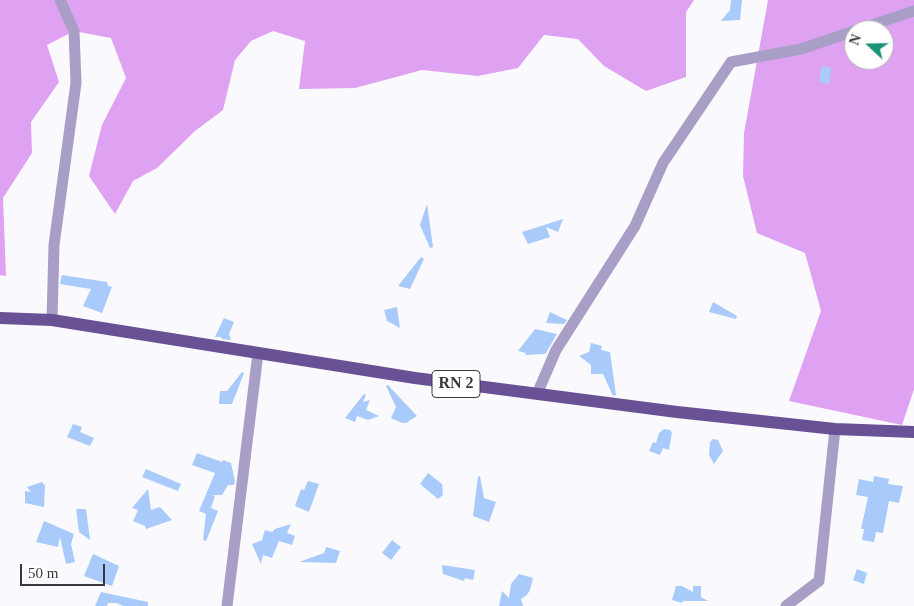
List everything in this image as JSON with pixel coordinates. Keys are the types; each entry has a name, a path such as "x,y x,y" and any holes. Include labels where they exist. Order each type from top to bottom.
{"main road":[{"name":"RN 2","path":"0,318 52,320 415,378 677,412 835,428 914,432"}],"street":[{"path":"52,320 54,245 76,83 74,31 60,0"},
{"path":"886,20 914,11"},
{"path":"536,394 556,350 635,226 663,163 731,62 801,49 844,34"},
{"path":"227,606 258,353"},
{"path":"786,606 819,581 835,428"}],"shaded area":[{"path":"0,0 694,0 686,12 686,77 646,91 604,66 578,39 544,35 518,68 478,76 422,70 355,88 299,89 305,41 273,31 251,41 235,60 223,110 195,131 157,168 133,181 115,214 89,176 102,125 126,78 111,38 74,31 47,45 59,82 31,122 32,153 3,198 6,276 0,275"},
{"path":"768,0 914,0 914,389 902,425 789,401 821,311 805,253 757,233 743,176 744,133"}],"building":[{"path":"731,0 742,0 740,20 721,21 730,10"},
{"path":"822,66 831,68 829,84 819,82"},
{"path":"427,204 433,247 430,248 420,225"},
{"path":"563,219 558,232 546,227 550,237 528,244 522,232"},
{"path":"421,257 424,259 410,289 398,286"},
{"path":"62,275 107,282 108,286 112,287 102,313 83,306 91,289 60,284"},
{"path":"713,302 737,316 736,319 709,312"},
{"path":"397,307 400,328 387,321 384,310"},
{"path":"550,312 567,320 564,324 546,323"},
{"path":"224,318 234,322 229,334 231,340 215,337"},
{"path":"535,329 557,334 546,353 525,355 526,353 518,351"},
{"path":"591,343 602,346 601,350 610,352 616,395 613,396 603,374 591,374 591,365 579,356 589,352"},
{"path":"242,372 244,373 232,404 219,404 220,391 227,391"},
{"path":"388,385 417,416 406,423 391,418 396,407 386,386"},
{"path":"364,394 366,395 363,402 370,400 366,410 379,416 368,420 357,416 355,422 345,418"},
{"path":"73,424 82,427 80,432 94,438 90,446 67,437"},
{"path":"664,429 670,430 672,433 669,450 663,448 660,455 649,451 653,442 656,443 659,433"},
{"path":"713,439 718,440 723,451 714,464 709,455 710,442"},
{"path":"197,453 222,462 223,460 231,463 235,481 234,485 228,485 222,495 212,495 215,496 211,508 218,511 206,541 203,540 206,514 199,511 215,473 192,465"},
{"path":"146,469 181,484 178,491 142,477"},
{"path":"428,473 442,484 443,495 438,499 420,484"},
{"path":"480,476 484,498 496,502 489,522 473,516 478,477"},
{"path":"874,476 889,479 888,484 903,486 899,503 889,501 883,533 876,532 874,542 862,540 864,529 861,529 868,497 856,495 859,479 873,482"},
{"path":"308,481 319,484 309,512 295,506 301,489 304,490"},
{"path":"42,482 45,486 44,507 25,503 25,491 31,492 27,487"},
{"path":"148,489 151,510 160,507 172,520 146,529 145,526 133,521 138,510 132,508"},
{"path":"76,509 86,509 90,540 79,532"},
{"path":"44,521 74,534 71,544 75,562 66,564 60,537 58,547 36,542"},
{"path":"291,524 287,533 295,536 292,545 279,541 272,558 263,555 261,564 252,544 262,540 265,530 272,532 275,529"},
{"path":"392,540 401,547 391,560 382,553"},
{"path":"326,547 340,551 336,563 299,562 324,553"},
{"path":"93,554 119,566 112,586 84,576"},
{"path":"442,565 475,570 473,580 465,578 464,581 443,574"},
{"path":"857,569 867,573 864,584 853,580"},
{"path":"519,574 533,578 530,590 521,599 523,606 499,606 502,591 509,598 511,584"},
{"path":"676,586 682,586 693,592 693,586 701,586 701,597 708,601 683,601 682,603 672,600"},
{"path":"101,592 148,602 148,606 123,606 117,603 108,603 107,606 95,606"}]}
